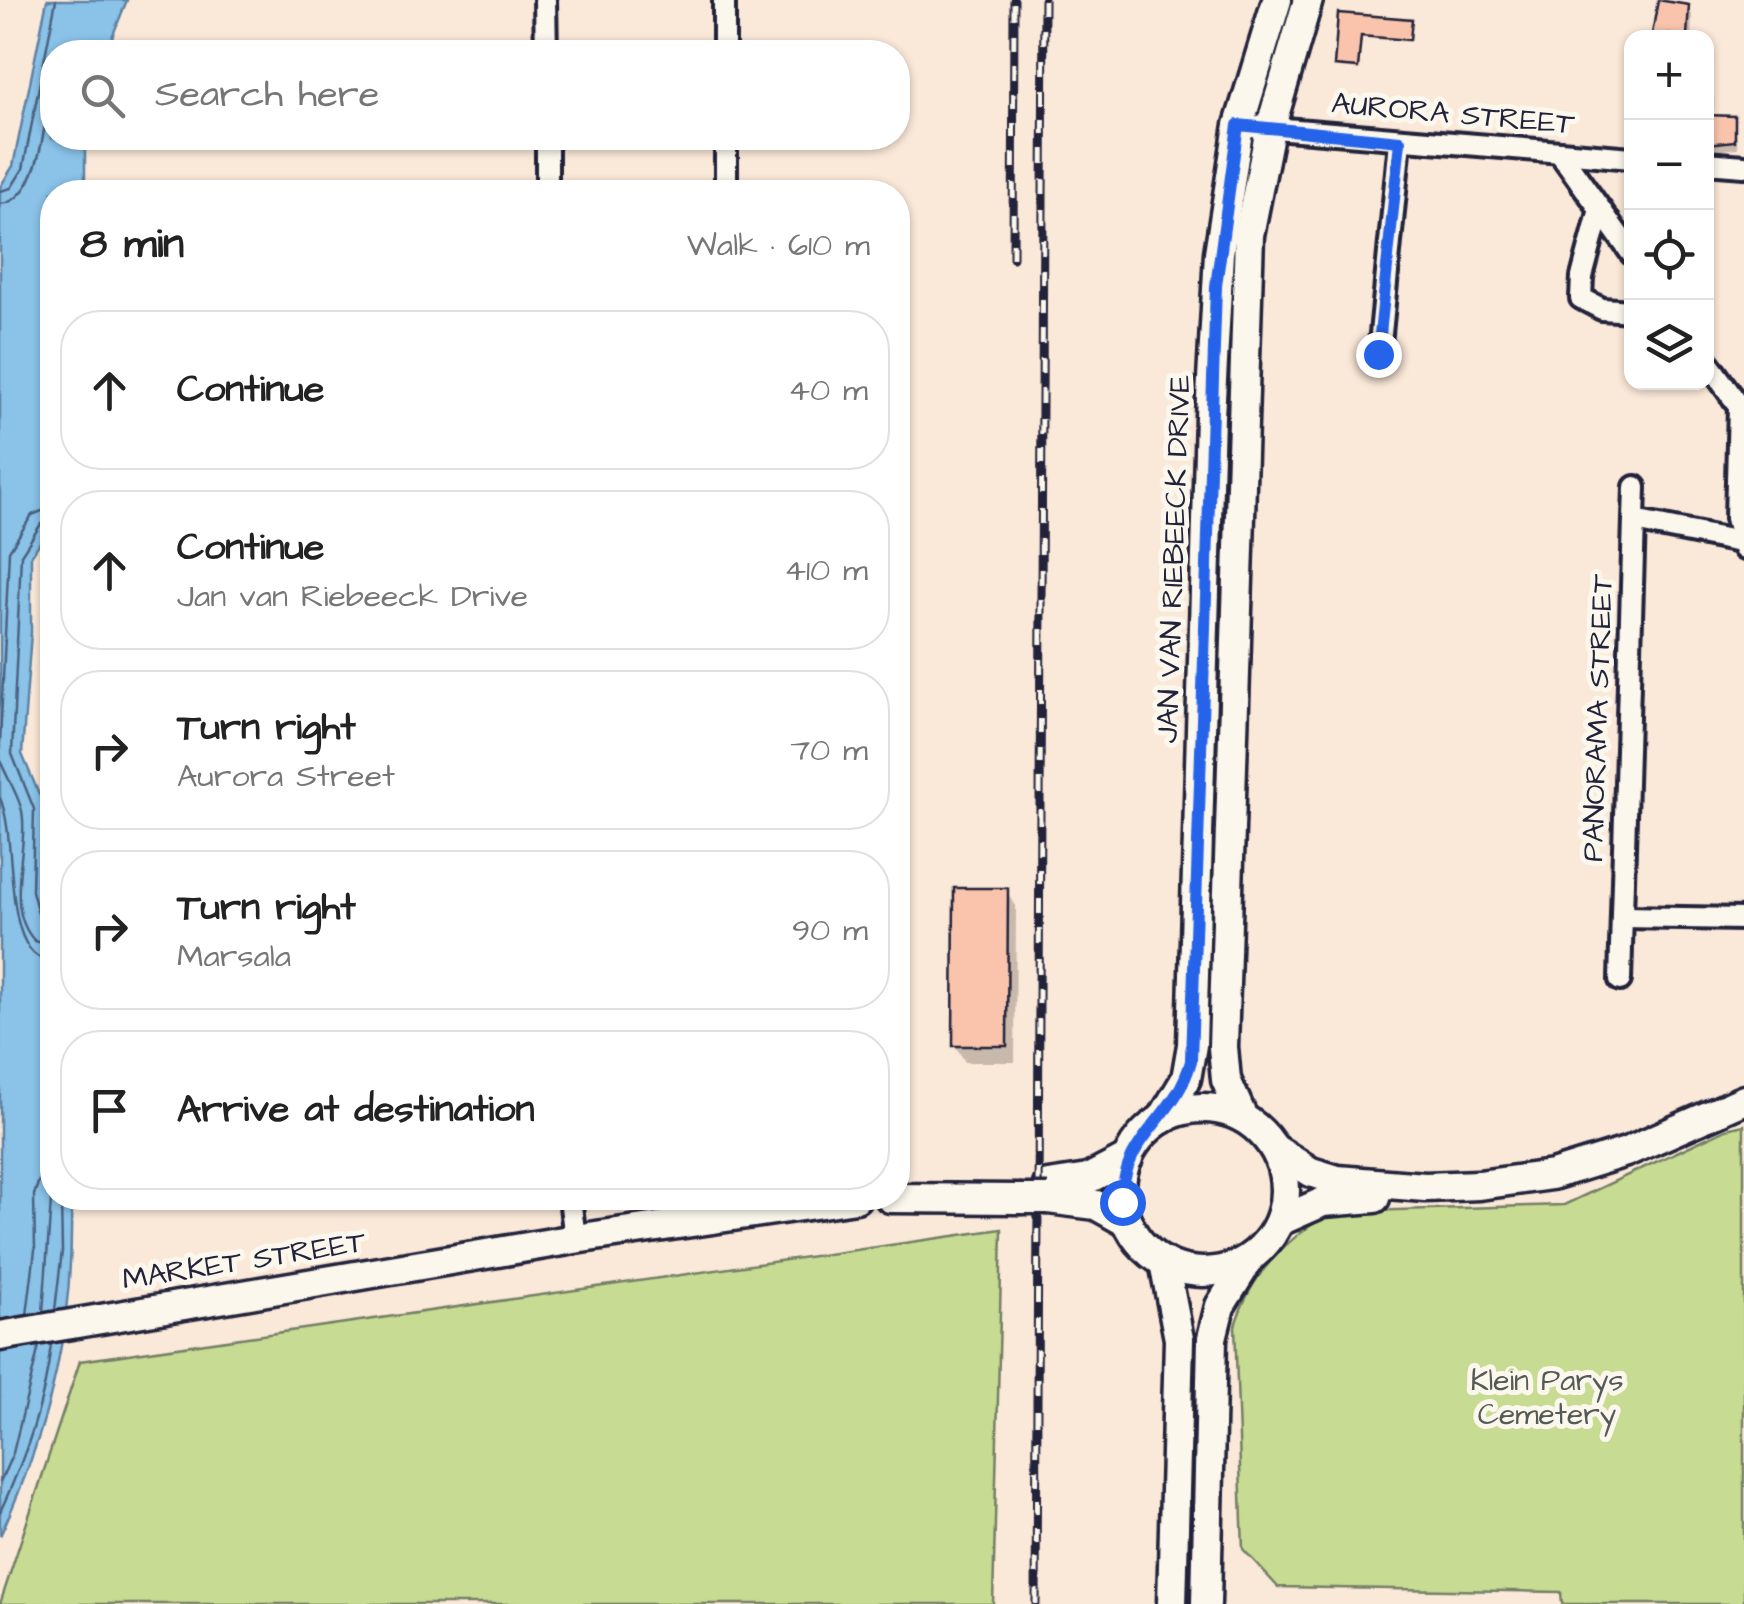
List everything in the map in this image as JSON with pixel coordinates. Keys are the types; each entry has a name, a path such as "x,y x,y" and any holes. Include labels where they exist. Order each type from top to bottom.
{"main road":[{"name":"JAN VAN RIEBEECK DRIVE","path":"1162,1119 1186,1079 1192,1045 1212,379 1222,218 1238,125 1276,0"},
{"name":"JAN VAN RIEBEECK DRIVE","path":"1243,1118 1226,1080 1223,1048 1245,292 1249,236 1270,129 1308,0"},
{"path":"1250,1258 1207,1272 1164,1262 1137,1239 1122,1202 1128,1158 1142,1136 1162,1119 1202,1108 1243,1118 1275,1150 1325,1178 1425,1187 1552,1175 1626,1152 1744,1100"},
{"path":"1206,1604 1212,1338 1220,1306 1280,1220 1286,1197 1284,1172 1275,1150"},
{"path":"1048,1192 1088,1179 1128,1158"},
{"path":"910,1189 943,1185 1019,1192"},
{"path":"1280,1220 1323,1202 1394,1196 1425,1187"},
{"path":"910,1197 1048,1192 1096,1206 1128,1223"},
{"name":"MARKET STREET","path":"0,1336 575,1239 774,1210"},
{"path":"1164,1262 1179,1339 1172,1604"}],"street":[{"path":"545,0 546,40"},
{"path":"724,0 724,40"},
{"name":"AURORA STREET","path":"1238,125 1624,158"},
{"path":"1378,354 1400,141"},
{"path":"546,150 547,180"},
{"path":"726,150 726,180"},
{"path":"1560,154 1624,243"},
{"path":"1714,164 1744,166"},
{"path":"1600,210 1582,277 1581,298 1602,309 1624,310"},
{"path":"1634,522 1742,546 1742,406 1714,370"},
{"name":"PANORAMA STREET","path":"1620,980 1636,486"},
{"path":"1622,917 1744,919"},
{"path":"571,1210 575,1239"}],"green space":[{"name":"Klein Parys Cemetery","path":"1744,1125 1744,1604 1562,1604 1561,1592 1278,1587 1243,1549 1235,1326 1260,1274 1300,1233 1332,1212 1564,1205 1726,1129"},
{"path":"1002,1229 993,1604 0,1604 80,1361"}],"water":[{"path":"47,0 127,0 111,40 40,40 40,150 85,150 85,180 40,180 40,542 31,556 31,633 22,754 40,797 40,1210 71,1210 71,1244 64,1330 56,1371 33,1453 0,1536 0,187 13,166"}],"building":[{"path":"1658,0 1689,5 1687,30 1653,30"},
{"path":"1338,13 1412,19 1410,40 1361,36 1358,68 1334,66"},
{"path":"1714,115 1735,116 1735,141 1714,143"},
{"path":"954,888 1008,888 1007,1046 953,1046"}],"railway":[{"path":"1013,258 1014,0"},
{"path":"1036,1604 1044,0"}],"route":[{"path":"1122,1202 1122,1179 1128,1158 1142,1136 1162,1119 1178,1097 1191,1061 1216,286 1222,218 1238,125 1400,141 1378,354"}]}
